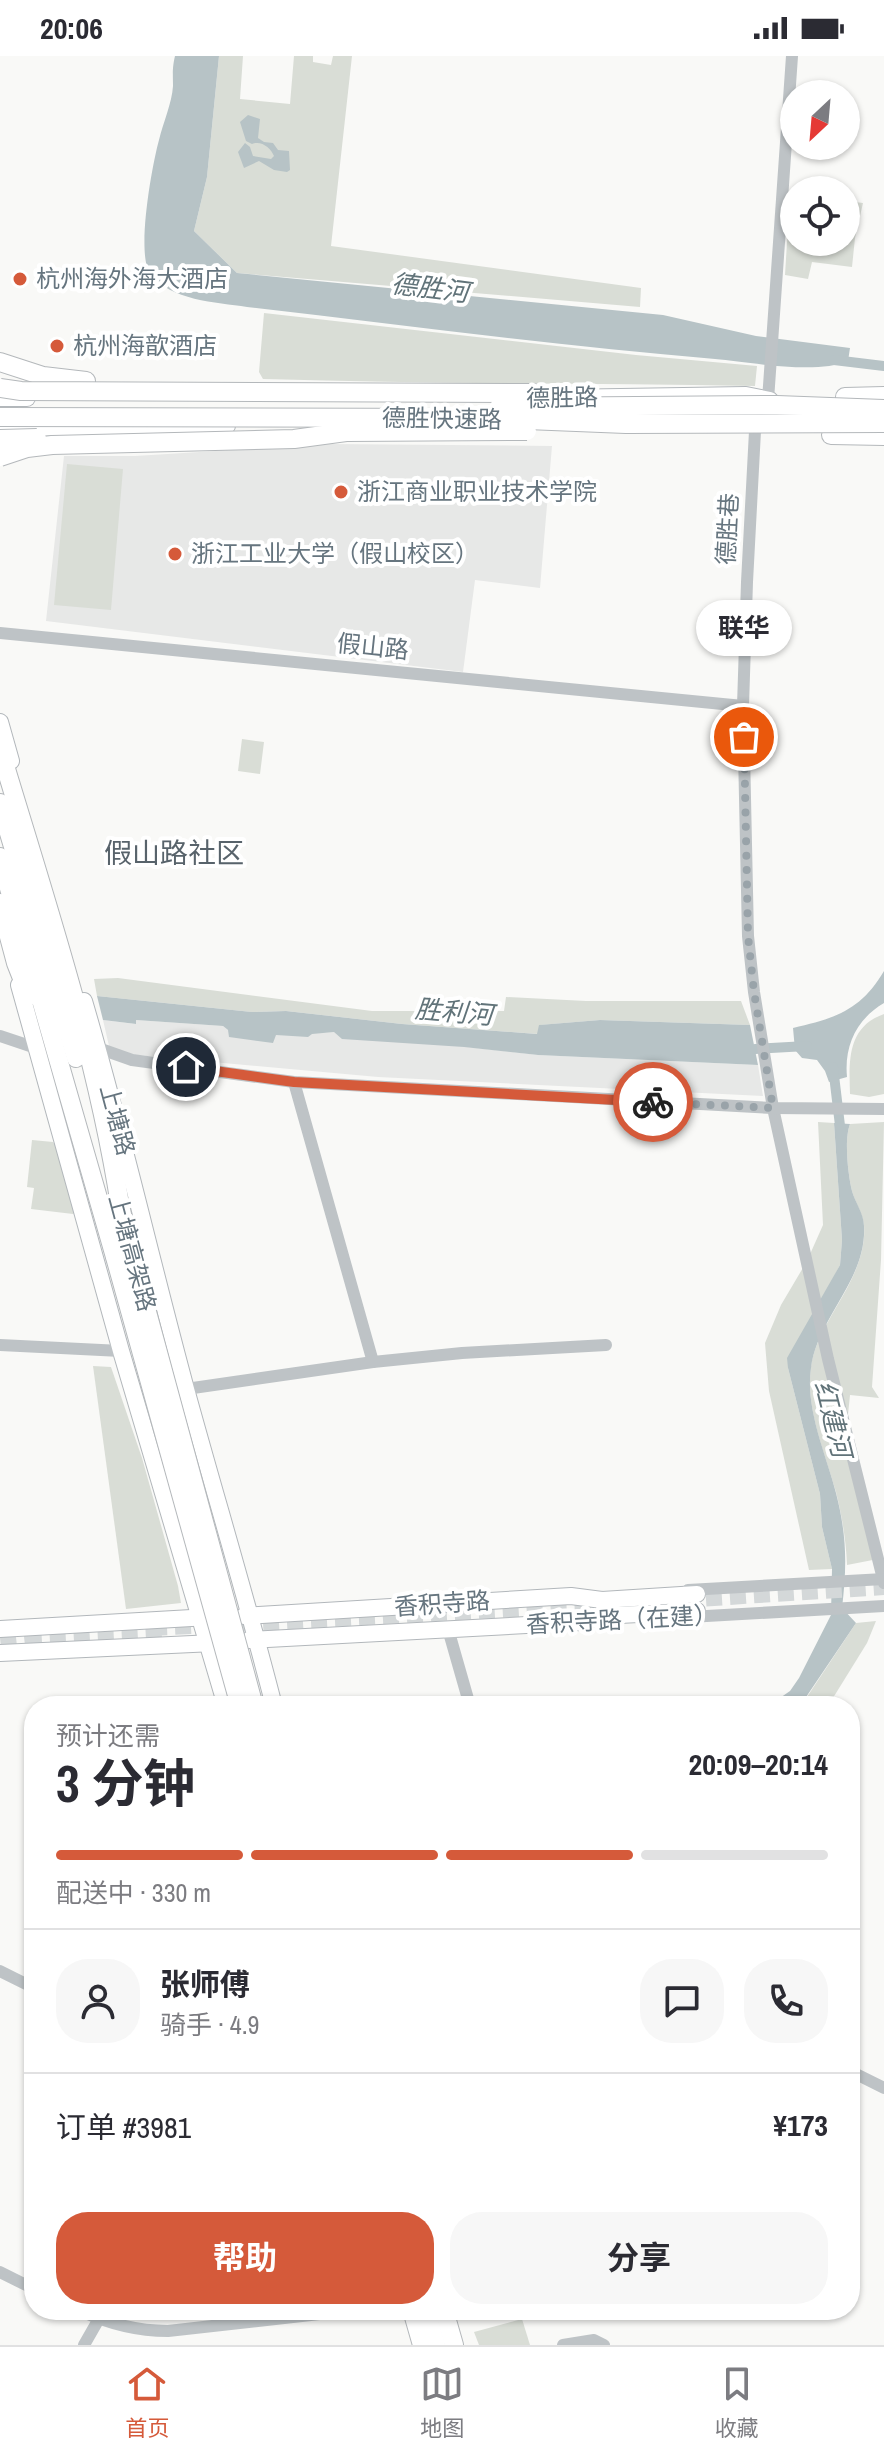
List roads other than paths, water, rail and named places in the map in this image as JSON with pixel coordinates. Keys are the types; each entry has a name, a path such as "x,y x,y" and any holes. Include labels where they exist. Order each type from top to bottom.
{"highway":[{"path":"0,362 24,372 65,380 262,383 365,392"},
{"path":"0,388 21,391 533,393 582,407"},
{"path":"772,403 884,396"},
{"name":"德胜快速路","path":"0,406 582,407 772,403 884,409"},
{"name":"德胜快速路","path":"0,417 480,418 746,427 884,423"},
{"path":"0,439 567,430 626,424"},
{"path":"746,427 799,434 884,436"},
{"path":"0,457 27,448 52,445 294,439 346,432"},
{"path":"0,749 60,950 103,1111 120,1205"},
{"name":"上塘高架路","path":"0,803 120,1205 251,1696"},
{"name":"上塘高架路","path":"0,857 237,1696"},
{"path":"0,903 16,963 40,1025 73,1134 98,1198"},
{"path":"410,2320 416,2343"},
{"path":"435,2320 436,2345"},
{"path":"440,2320 454,2345"}],"main road":[{"name":"德胜路","path":"0,398 535,399 746,395 772,403 884,403"},
{"name":"德胜路","path":"0,428 546,426 884,430"},
{"name":"上塘路","path":"0,722 98,1048 186,1389 272,1696"},
{"path":"0,918 121,1351 223,1696"},
{"path":"571,1596 602,1600 697,1602 600,1616 582,1622"},
{"name":"香积寺路","path":"0,1629 571,1596"},
{"name":"香积寺路（在建）","path":"258,1640 582,1622"},
{"path":"0,1653 258,1640"},
{"path":"437,2320 445,2345"}],"street":[{"path":"746,427 772,403 773,317 792,56"},
{"name":"德胜巷","path":"746,427 743,706 748,936 756,1003 773,1108 809,1278 884,1580"},
{"name":"假山路","path":"0,633 743,706"},
{"path":"0,1036 36,1048"},
{"path":"98,1048 132,1060 294,1082 793,1109 880,1109"},
{"path":"294,1082 373,1362"},
{"path":"0,1345 121,1351"},
{"path":"186,1389 373,1362 462,1353 606,1345"},
{"name":"香积寺路","path":"571,1596 884,1580"},
{"name":"香积寺路（在建）","path":"582,1622 884,1606"},
{"path":"448,1629 467,1696"},
{"path":"0,1971 24,1983"},
{"path":"860,2076 884,2088"},
{"path":"0,2272 24,2284"},
{"path":"84,2345 98,2320"},
{"path":"114,2320 141,2331 168,2331 266,2320"},
{"path":"563,2345 594,2340 604,2345"}],"waterway":[{"name":"德胜河","path":"834,360 884,366"},
{"name":"胜利河","path":"755,1049 807,1046"},
{"name":"红建河","path":"833,1067 841,1134"}],"tunnel":[{"path":"682,1600 884,1587"},
{"path":"239,1624 603,1604"},
{"path":"151,1628 215,1625"},
{"path":"0,1638 36,1634"},
{"path":"26,1643 162,1636"}],"place":[{"name":"杭州海外海大酒店","path":"20,279"},
{"name":"杭州海歆酒店","path":"57,346"},
{"name":"浙江商业职业技术学院","path":"341,492"},
{"name":"浙江工业大学（假山校区）","path":"175,554"},
{"name":"联华","path":"744,737"}],"district":[{"name":"假山路社区","path":"174,853"}]}
